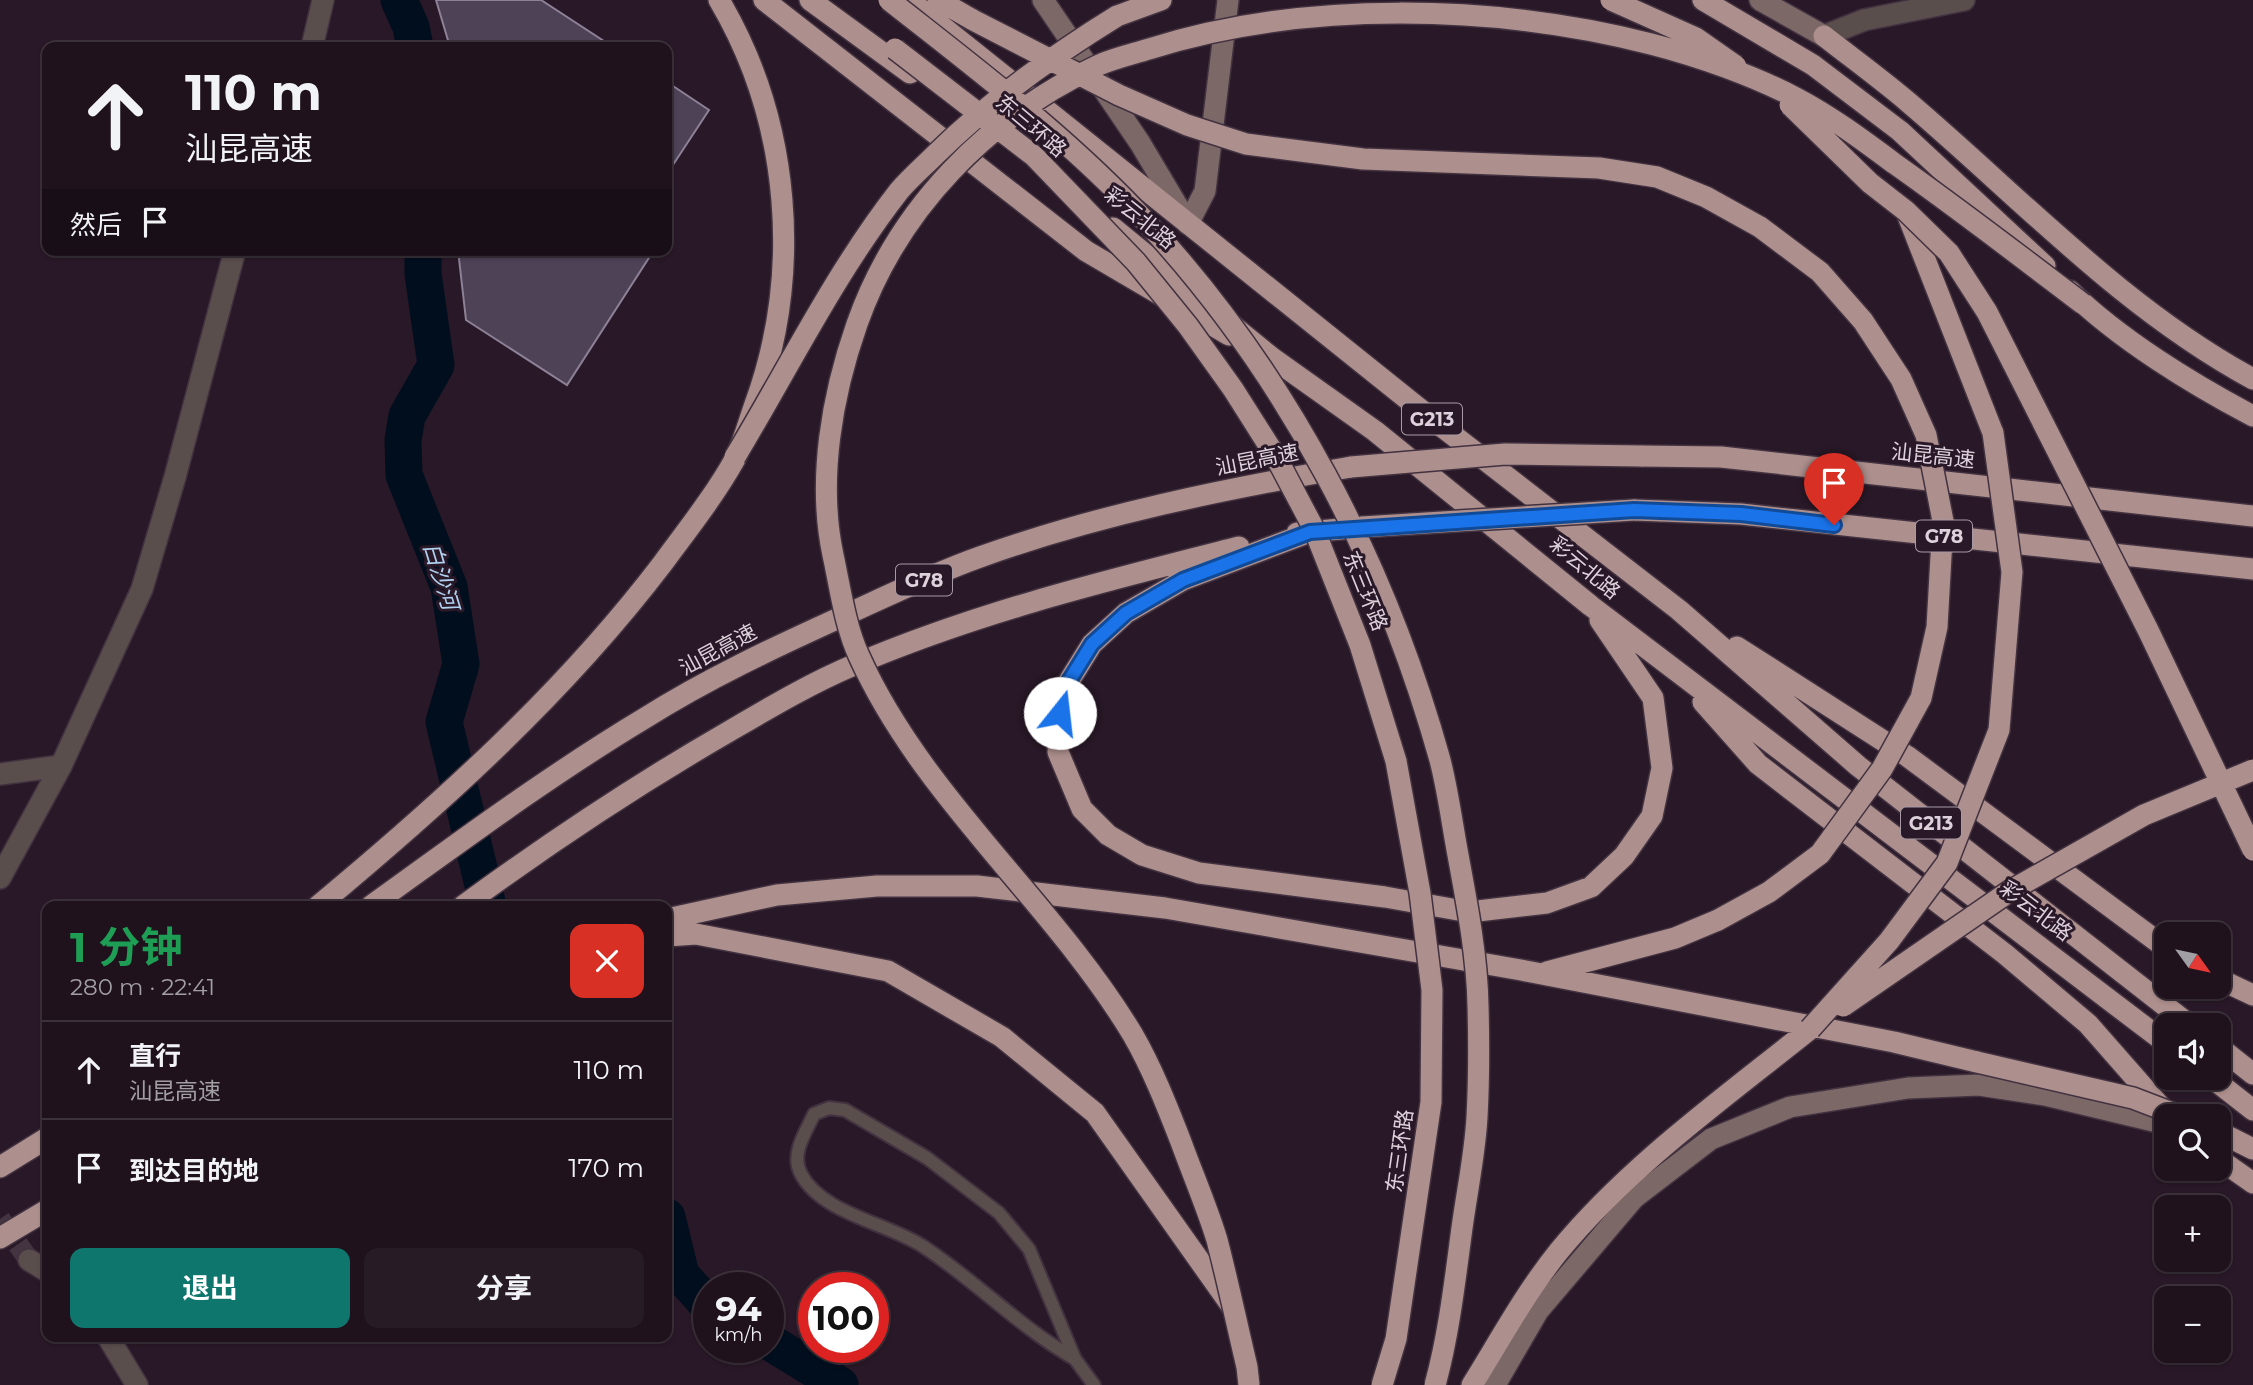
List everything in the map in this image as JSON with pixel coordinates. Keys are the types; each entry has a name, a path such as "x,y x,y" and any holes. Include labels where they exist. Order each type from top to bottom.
{"highway":[{"path":"719,0 754,69 773,135 783,195 784,256 776,330 761,389 735,457"},
{"path":"764,0 1086,251 1271,358"},
{"name":"彩云北路","path":"810,0 1063,187 1271,358 1375,431 1591,606 2154,1034"},
{"name":"东三环路","path":"831,0 1034,156 1136,262 1188,326 1276,457 1314,530 1360,645 1396,761 1420,893 1432,990 1431,1102 1396,1339 1382,1385"},
{"name":"东三环路","path":"889,0 1076,151 1149,225 1207,293 1248,348 1313,451 1354,527 1404,644 1441,764 1466,901 1478,1001 1477,1119 1456,1272 1435,1385"},
{"name":"彩云北路","path":"909,0 1436,422 1679,610 1858,766 2174,1013"},
{"path":"938,0 1119,95 1187,125 1246,144 1363,159 1599,168 1657,177 1706,197 1760,227 1820,272 1863,321 1901,379 1926,435 1943,521 1937,627 1921,698 1882,769 1820,854 1769,892 1718,920 1675,938 1541,974"},
{"path":"323,901 390,846 510,736 568,678 645,586 684,534 735,457 848,264 900,190 968,125 1056,54 1117,16 1161,0"},
{"path":"1611,0 1696,38 1796,109 1870,183 1906,211 1949,253 1987,312 2148,630 2253,850"},
{"path":"1703,0 1813,65 1900,131 1999,221 2083,304"},
{"path":"1249,1385 1215,1236 1170,1114 1135,1039 1043,910 901,735 856,650 831,548 826,487 842,374 871,284 906,224 944,176 1016,112 1102,64 1190,36 1300,17 1429,13 1564,26 1655,45 1739,74 1794,97 1840,124 1939,195 2173,370 2253,416"},
{"path":"1824,36 1908,102 2081,257 2159,317 2253,379"},
{"path":"1810,1029 1889,941 1947,863 1998,730 2012,572 1993,433 1906,211"},
{"name":"汕昆高速","path":"378,901 646,717 755,657 898,591 979,558 1090,522 1250,485 1351,467 1505,454 1721,457 2253,516"},
{"name":"G78","path":"470,901 551,842 676,761 767,709 854,665 1004,610 1288,534 1634,510 1741,514 2253,569"},
{"path":"1310,532 1183,580 1126,613 1092,644 1061,694 1058,752 1082,809 1108,835 1142,855 1199,873 1385,897 1469,912 1548,903 1591,887 1624,856 1652,816 1662,768 1653,698 1591,606"},
{"path":"1679,610 1917,764 2154,939"},
{"path":"1672,666 1758,764 2005,954 2088,1024 2158,1104"},
{"path":"1472,1385 1520,1307 1559,1252 1615,1191 1711,1108 1810,1029 2010,891 2144,816 2253,770"},
{"path":"672,918 777,895 877,886 977,886 1165,908 1541,974 1894,1042 2133,1098 2154,1106"},
{"path":"672,936 696,934 888,971 1002,1037 1095,1113 1234,1310"},
{"path":"2231,985 2253,995"},
{"path":"2231,1057 2253,1074"},
{"path":"2227,1090 2253,1110"},
{"path":"2231,1138 2253,1149"},
{"path":"0,1167 42,1141"},
{"path":"2231,1168 2253,1184"},
{"path":"0,1238 42,1213"}],"street":[{"path":"313,42 323,0"},
{"name":"G213","path":"1044,0 1140,143 1188,224"},
{"path":"1188,224 1205,191 1228,0"},
{"path":"1760,0 1824,36 1864,20 1964,0"},
{"path":"0,878 61,766 142,589 175,477 233,256"},
{"path":"0,774 61,766"},
{"path":"1495,1385 1538,1311 1634,1199 1711,1139 1790,1107 1908,1088 1979,1085 2045,1095 2154,1121"},
{"path":"111,1342 137,1385"}],"lane":[{"path":"1075,1359 1040,1338 923,1246 816,1193 800,1173 796,1156 814,1114 829,1108 845,1110 927,1158 999,1213 1029,1250 1075,1359 1094,1385"}],"building":[{"path":"436,0 541,0 605,42 449,42"},
{"path":"672,85 709,110 672,166"},
{"path":"459,256 650,256 567,385 466,320"}],"waterway":[{"name":"白沙河","path":"399,0 411,27 414,42"},
{"name":"白沙河","path":"423,256 423,274 436,365 407,416 403,440 404,475 449,587 461,664 444,722 487,901"},
{"name":"白沙河","path":"672,1238 681,1275 693,1288"},
{"name":"白沙河","path":"784,1351 840,1385"}],"tunnel":[{"path":"0,1219 29,1260"}],"route":[{"path":"1060,713 1061,694 1092,644 1126,613 1183,580 1310,532 1634,510 1741,514 1834,525"}]}
